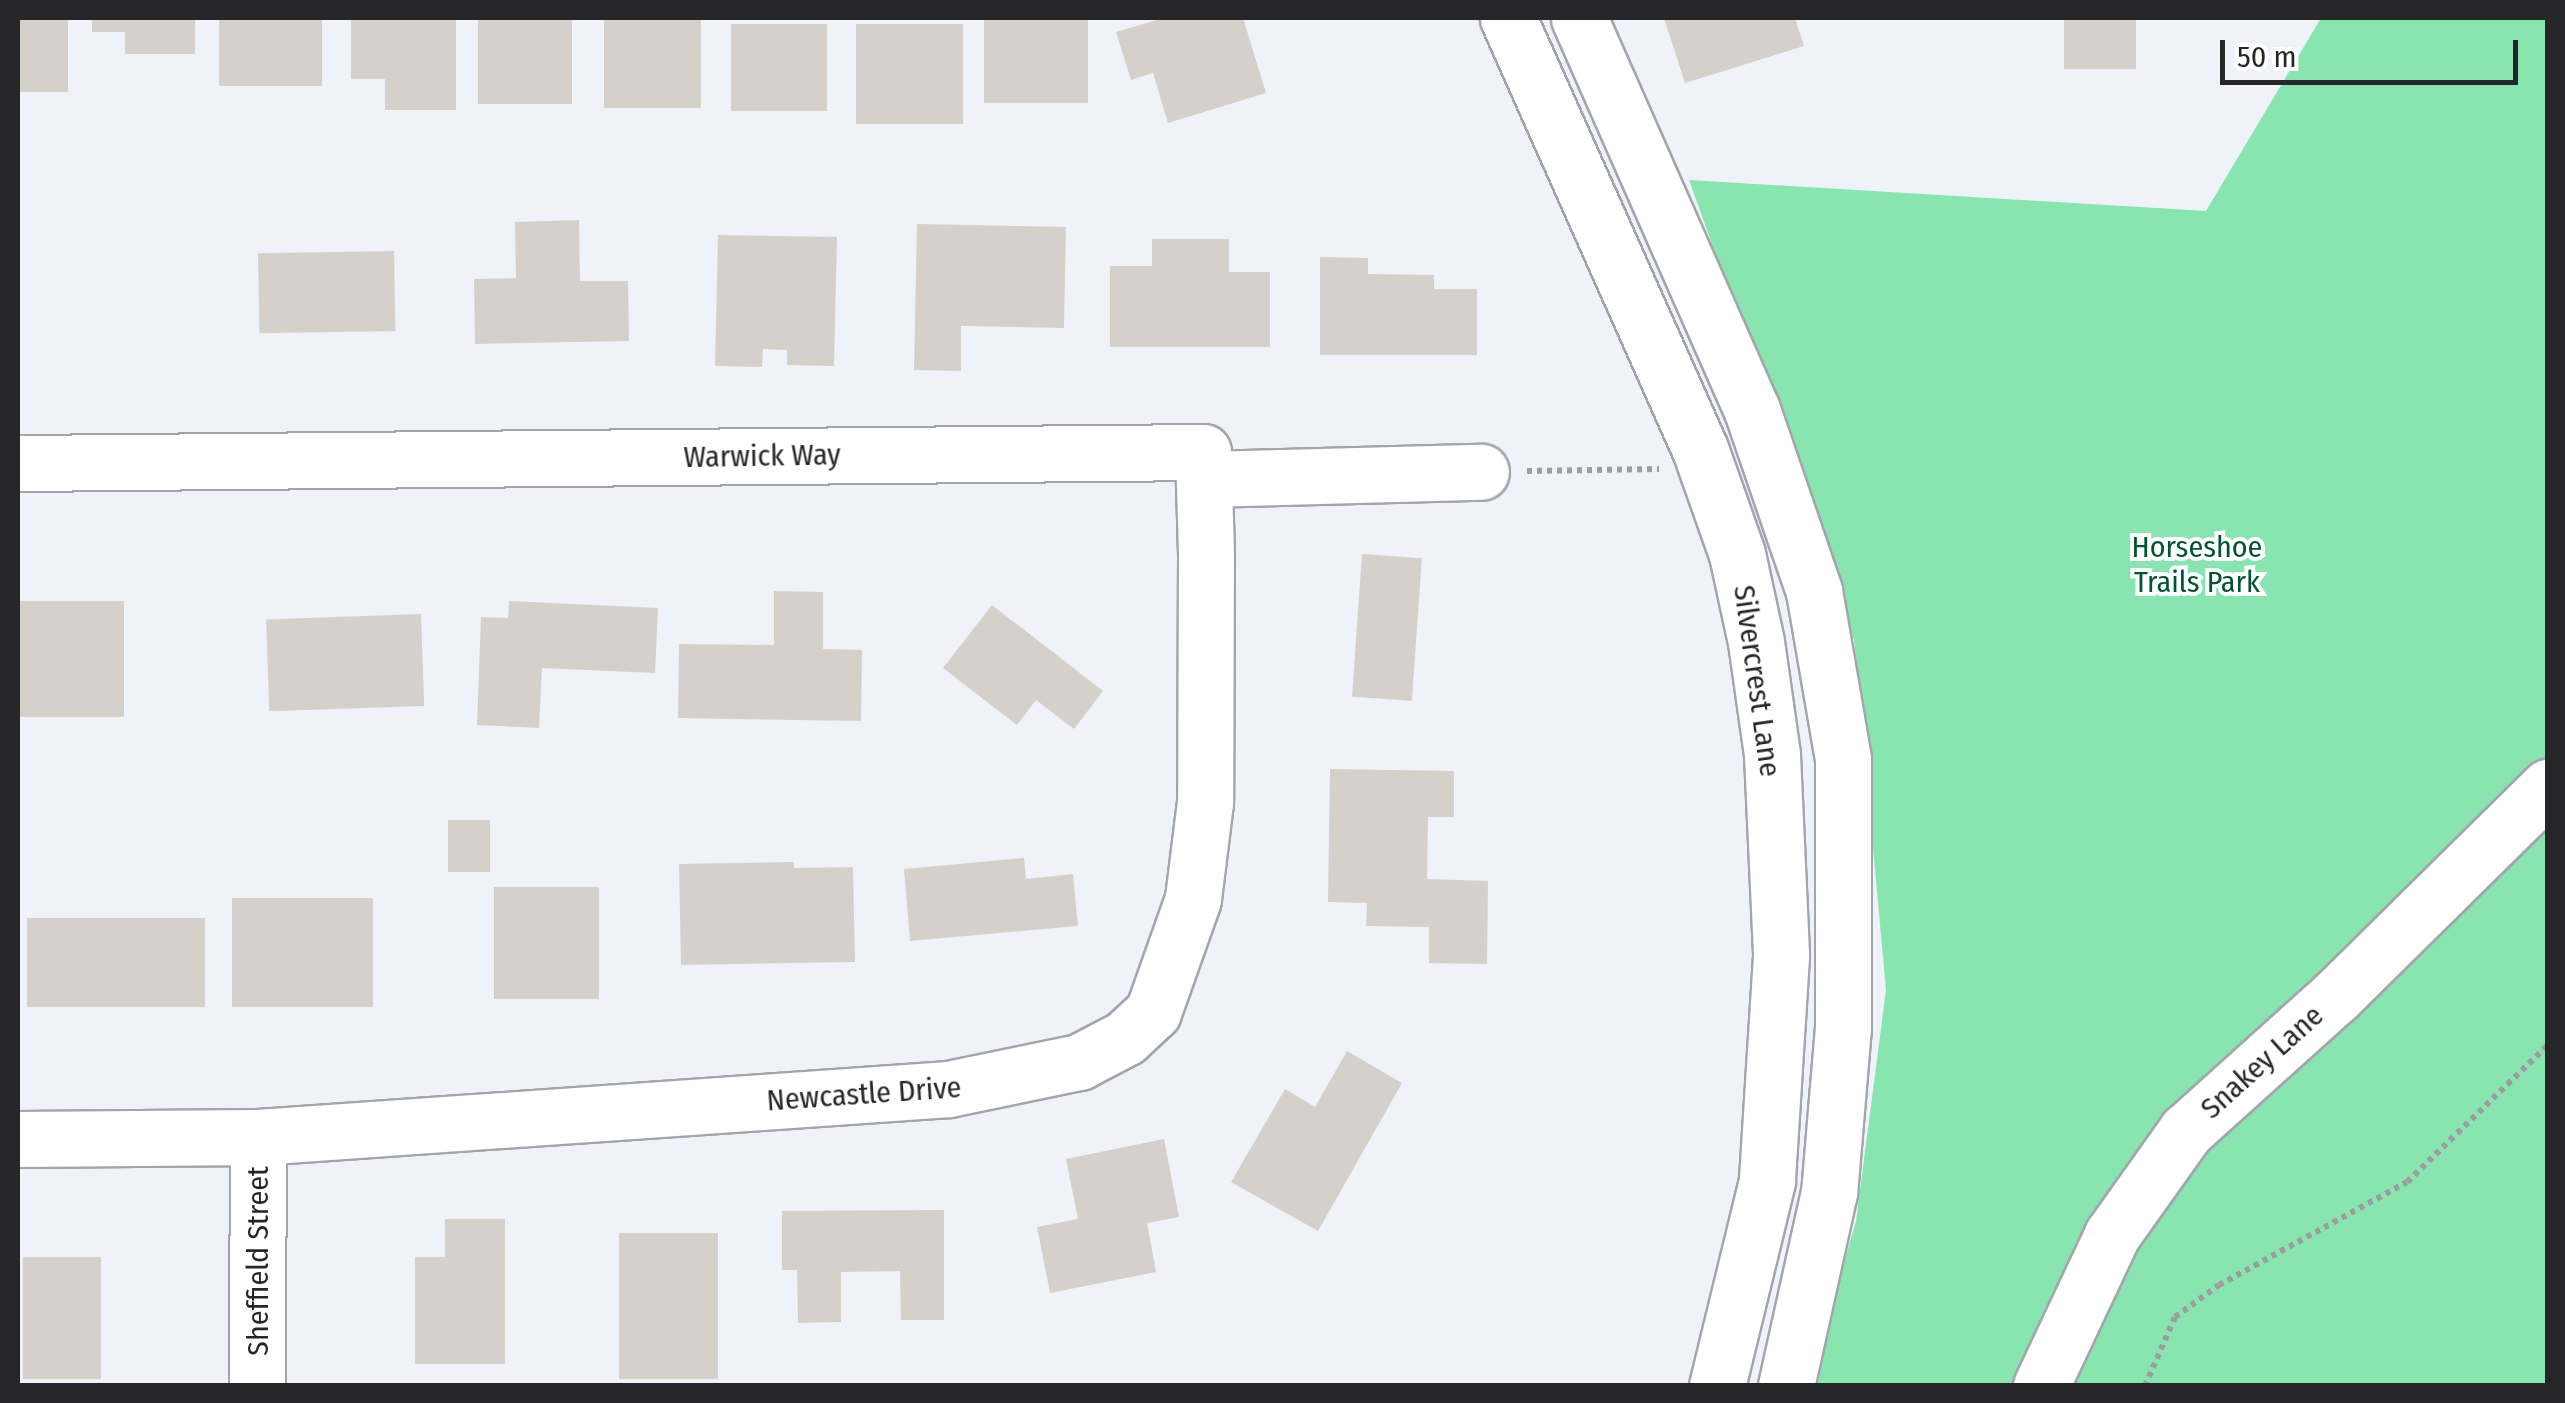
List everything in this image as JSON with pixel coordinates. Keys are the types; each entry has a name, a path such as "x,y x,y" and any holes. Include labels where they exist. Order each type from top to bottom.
{"street":[{"name":"Silvercrest Lane","path":"1508,18 1700,449 1737,554 1756,642 1772,755 1781,956 1767,1181 1718,1386"},
{"path":"1578,18 1752,410 1814,591 1843,759 1843,1027 1830,1174 1786,1386"},
{"name":"Warwick Way","path":"18,463 1203,452 1205,479"},
{"path":"1205,479 1480,472"},
{"name":"Newcastle Drive","path":"18,1139 258,1137 950,1089 1079,1062 1125,1038 1152,1012 1193,898 1205,802 1205,479"},
{"name":"Snakey Lane","path":"2040,1386 2112,1235 2186,1132 2336,996 2548,787"},
{"name":"Sheffield Street","path":"257,1386 258,1137"}],"path":[{"path":"1480,472 1662,469"},
{"path":"2145,1386 2175,1318 2218,1285 2406,1182 2548,1045"}],"green space":[{"name":"Horseshoe Trails Park","path":"2321,18 2547,18 2547,1385 1809,1385 1856,1221 1886,990 1854,640 1689,180 2206,211"}],"building":[{"path":"18,18 68,18 68,92 18,92"},
{"path":"92,18 195,18 195,54 125,54 125,32 92,32"},
{"path":"219,18 322,18 322,86 219,86"},
{"path":"351,18 456,18 456,110 385,110 385,79 351,79"},
{"path":"604,18 701,18 701,108 604,108"},
{"path":"984,18 1088,18 1088,103 984,103"},
{"path":"1164,18 1243,18 1266,93 1168,123 1153,73 1131,80 1116,32"},
{"path":"1664,18 1795,18 1804,46 1685,83"},
{"path":"2064,18 2136,18 2136,69 2064,69"},
{"path":"478,20 572,20 572,104 478,104"},
{"path":"731,24 827,24 827,111 731,111"},
{"path":"856,24 963,24 963,124 856,124"},
{"path":"579,220 580,281 628,281 629,341 475,344 474,279 516,278 515,222"},
{"path":"917,224 1066,227 1064,328 961,326 961,371 914,370"},
{"path":"718,235 837,237 834,366 787,365 787,350 763,349 762,367 715,366"},
{"path":"1152,239 1229,239 1229,272 1270,272 1270,347 1110,347 1110,266 1152,266"},
{"path":"394,251 395,331 259,333 258,253"},
{"path":"1320,257 1368,258 1368,274 1434,275 1434,289 1477,289 1477,355 1320,355"},
{"path":"1362,554 1422,558 1412,701 1352,697"},
{"path":"774,591 823,592 823,649 862,650 861,721 678,718 679,644 774,645"},
{"path":"18,601 124,601 124,717 18,717"},
{"path":"509,601 658,608 655,673 542,668 539,728 477,725 481,617 508,618"},
{"path":"992,605 1103,691 1074,729 1036,700 1017,725 943,668"},
{"path":"421,614 424,706 269,711 266,619"},
{"path":"1330,769 1454,771 1454,817 1428,817 1427,879 1488,881 1487,964 1429,963 1429,927 1366,926 1367,903 1328,902"},
{"path":"448,820 490,820 490,872 448,872"},
{"path":"1024,858 1026,879 1073,874 1078,926 910,941 904,869"},
{"path":"794,862 794,868 853,867 855,962 681,965 679,864"},
{"path":"494,887 599,887 599,999 494,999"},
{"path":"232,898 373,898 373,1007 232,1007"},
{"path":"27,918 205,918 205,1007 27,1007"},
{"path":"1347,1051 1402,1083 1318,1231 1231,1182 1285,1089 1315,1107"},
{"path":"1164,1139 1179,1217 1147,1223 1156,1272 1050,1293 1037,1227 1078,1219 1066,1159"},
{"path":"944,1210 944,1320 901,1320 900,1271 841,1272 841,1322 798,1323 797,1270 782,1270 782,1211"},
{"path":"445,1219 505,1219 505,1364 415,1364 415,1257 445,1257"},
{"path":"619,1233 718,1233 718,1379 619,1379"},
{"path":"23,1257 101,1257 101,1379 23,1379"}]}
